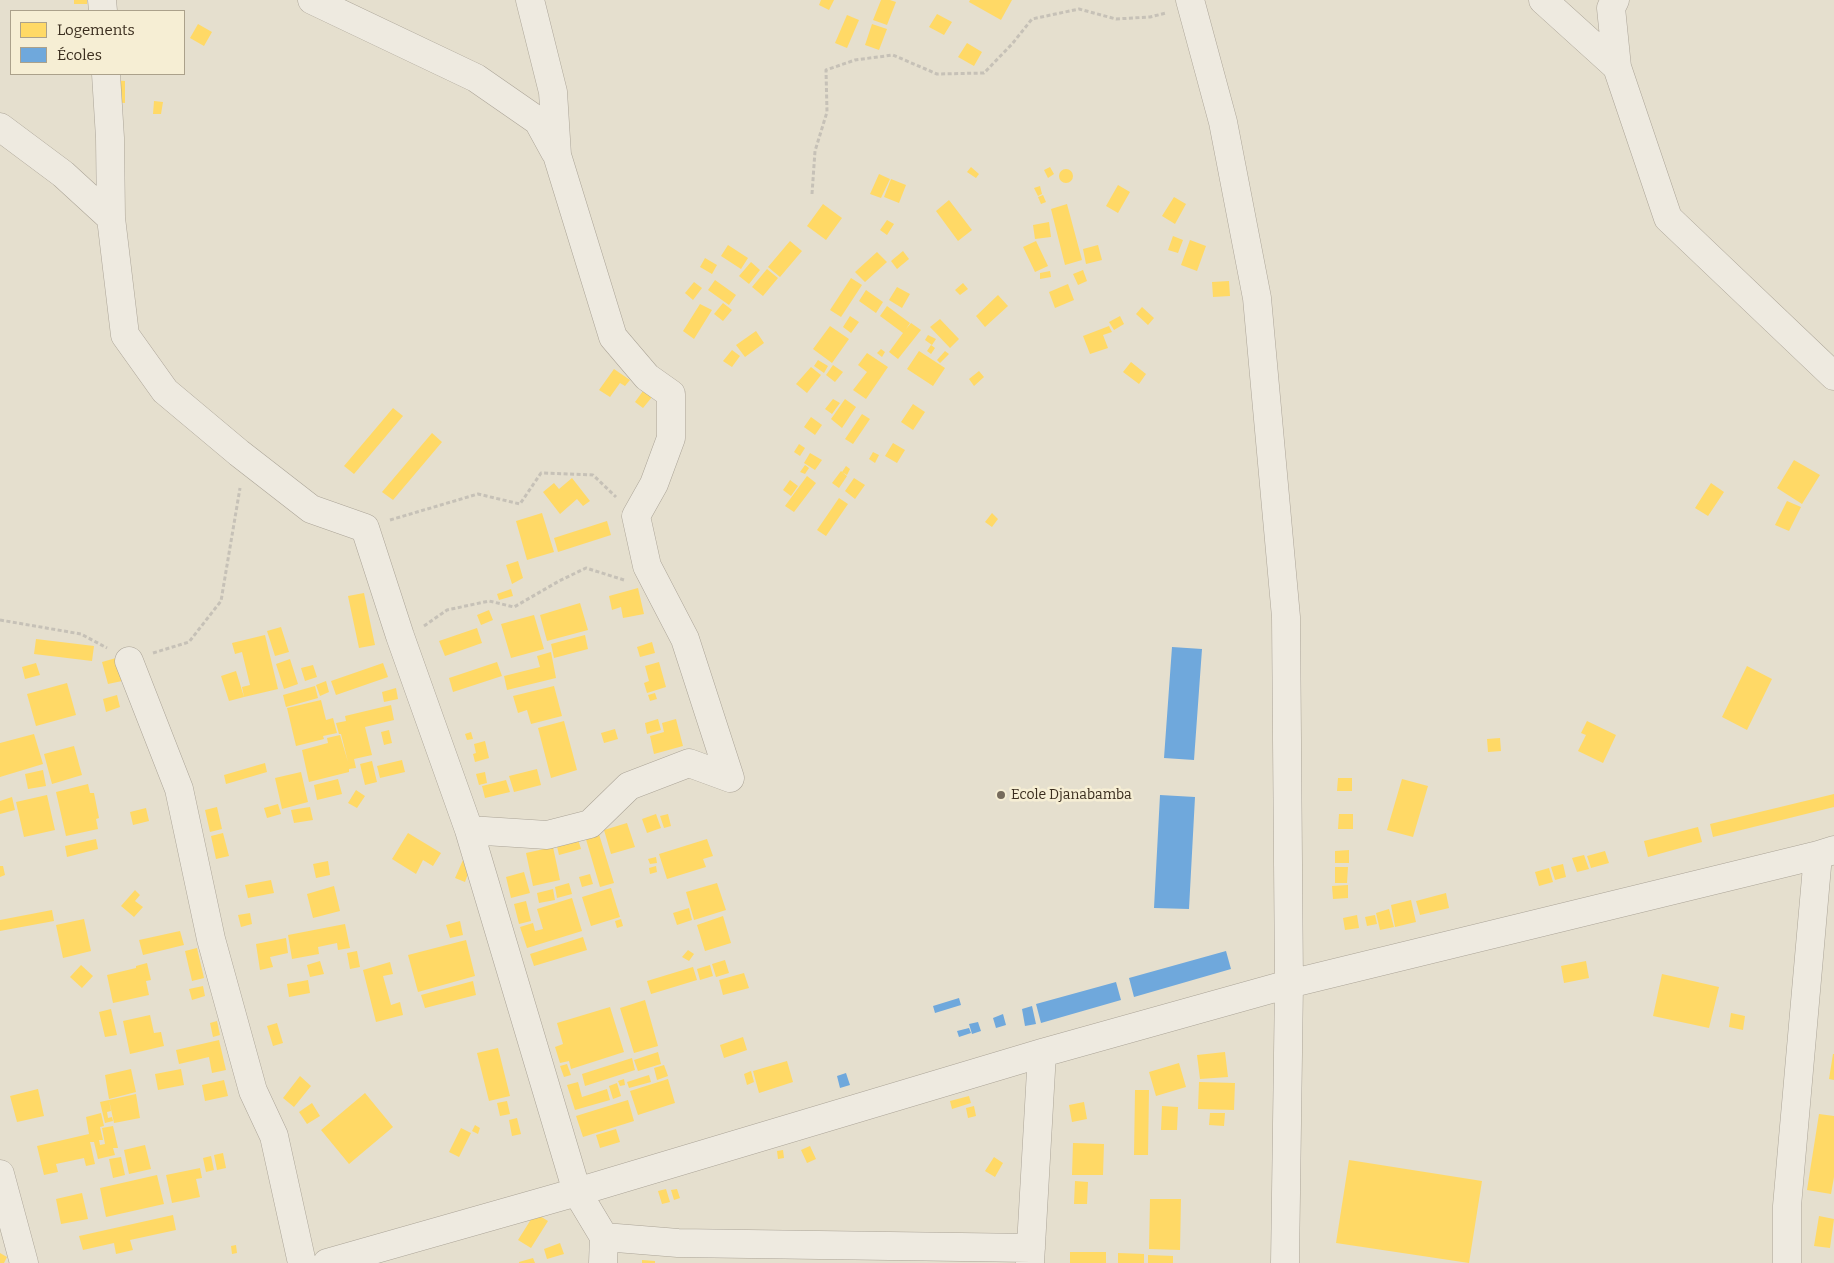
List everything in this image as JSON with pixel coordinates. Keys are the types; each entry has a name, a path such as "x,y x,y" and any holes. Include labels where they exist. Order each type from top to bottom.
{"street":[{"path":"312,0 476,78 538,121 557,155 613,336 647,378 671,394 671,438 654,484 636,516 647,566 686,639 730,778 689,762 629,786 590,824 547,835 469,830"},
{"path":"530,0 553,92 557,155"},
{"path":"1543,0 1618,67"},
{"path":"1191,2 1223,122 1257,298 1286,617 1289,984 1284,1263"},
{"path":"1611,3 1618,67 1668,218 1834,376"},
{"path":"106,75 110,138 111,218 125,335 164,391 245,457 311,509 365,528 400,636 469,830 577,1192 603,1250 678,1243 1030,1256 1042,1053"},
{"path":"0,127 63,174 111,218"},
{"path":"129,661 179,789 211,939 253,1091 274,1136 302,1263"},
{"path":"327,1263 577,1192 1042,1053 1289,984 1826,853 1787,1206 1787,1263"},
{"path":"0,1174 24,1263"}],"path":[{"path":"812,194 815,151 827,112 826,70 855,60 893,55 937,74 984,73 1012,44 1032,19 1079,9 1116,19 1150,17 1191,2"},
{"path":"0,620 81,634 129,661 189,642 221,601 245,457"},
{"path":"365,528 478,494 520,504 541,473 593,475 636,516"},
{"path":"400,636 425,625 448,610 489,601 514,607 586,568 660,590"}],"building: Logements":[{"path":"74,0 87,0 87,4 74,4"},
{"path":"821,0 834,0 829,10 819,5"},
{"path":"881,0 896,2 887,25 873,20"},
{"path":"970,0 1012,0 1001,20 969,2"},
{"path":"937,14 952,22 944,35 929,27"},
{"path":"847,15 859,20 847,48 835,43"},
{"path":"198,24 212,32 204,46 190,38"},
{"path":"872,24 887,29 879,50 865,45"},
{"path":"967,43 982,52 974,66 958,57"},
{"path":"112,80 125,81 125,103 112,102"},
{"path":"154,101 163,102 161,114 153,114"},
{"path":"971,167 979,174 976,178 967,172"},
{"path":"1050,167 1054,174 1048,178 1044,170"},
{"path":"1063,169 1069,169 1073,176 1069,183 1063,183 1059,179 1059,173"},
{"path":"879,174 890,179 881,198 870,194"},
{"path":"891,179 906,185 899,203 884,197"},
{"path":"1118,185 1130,192 1118,213 1106,206"},
{"path":"1040,186 1042,194 1038,196 1034,188"},
{"path":"1043,195 1046,202 1041,204 1038,197"},
{"path":"1174,197 1186,204 1175,224 1162,216"},
{"path":"949,200 972,230 958,241 936,211"},
{"path":"823,204 842,218 826,240 807,226"},
{"path":"1067,204 1082,260 1065,265 1051,209"},
{"path":"887,220 894,224 887,235 880,230"},
{"path":"1049,222 1051,237 1035,239 1033,225"},
{"path":"1173,236 1183,240 1178,253 1168,250"},
{"path":"1190,240 1206,246 1197,271 1181,265"},
{"path":"790,241 802,251 780,277 768,267"},
{"path":"1036,241 1048,266 1035,272 1023,247"},
{"path":"728,245 748,258 741,269 721,256"},
{"path":"1098,245 1102,260 1086,264 1083,249"},
{"path":"903,251 909,259 897,269 891,261"},
{"path":"877,252 887,262 865,282 855,272"},
{"path":"705,258 717,265 712,274 700,267"},
{"path":"751,262 760,270 749,284 739,276"},
{"path":"767,269 778,278 763,296 752,287"},
{"path":"1083,270 1087,281 1078,285 1073,274"},
{"path":"1050,271 1051,277 1040,279 1040,273"},
{"path":"851,278 862,285 841,317 830,310"},
{"path":"715,280 736,295 729,305 708,290"},
{"path":"1229,281 1230,296 1213,297 1212,282"},
{"path":"694,282 702,288 693,300 685,293"},
{"path":"963,283 968,289 960,295 955,290"},
{"path":"1068,284 1074,300 1055,308 1049,292"},
{"path":"897,287 910,294 902,308 889,300"},
{"path":"866,290 883,302 876,313 859,301"},
{"path":"998,295 1008,306 985,327 976,316"},
{"path":"723,303 732,310 723,321 714,314"},
{"path":"700,304 712,310 694,339 683,331"},
{"path":"887,306 910,323 906,329 911,323 921,330 898,359 889,352 903,333 880,316"},
{"path":"1142,307 1154,318 1148,325 1136,314"},
{"path":"850,316 859,322 851,333 843,327"},
{"path":"1120,316 1124,324 1114,330 1109,322"},
{"path":"940,319 959,339 950,348 930,327"},
{"path":"830,326 849,339 832,363 813,349"},
{"path":"1109,326 1112,332 1103,335 1108,348 1090,354 1083,336"},
{"path":"756,331 764,343 745,357 736,345"},
{"path":"928,335 936,339 932,345 925,340"},
{"path":"931,345 935,348 931,354 927,351"},
{"path":"881,349 885,352 882,357 877,353"},
{"path":"732,350 740,356 732,367 723,361"},
{"path":"919,351 945,368 933,386 907,369"},
{"path":"945,351 949,354 940,363 937,360"},
{"path":"867,353 888,367 866,399 853,390 867,372 858,365"},
{"path":"818,360 828,366 824,373 814,366"},
{"path":"1131,362 1146,374 1139,384 1123,372"},
{"path":"833,365 843,372 835,382 826,375"},
{"path":"811,367 821,375 807,393 796,384"},
{"path":"614,369 630,380 625,386 620,383 610,397 599,390"},
{"path":"979,371 984,377 974,386 969,379"},
{"path":"643,391 652,397 643,408 635,402"},
{"path":"833,399 840,403 832,414 825,409"},
{"path":"845,399 856,407 842,428 831,419"},
{"path":"913,404 925,412 913,430 901,422"},
{"path":"393,408 403,416 354,474 344,466"},
{"path":"862,414 870,419 853,444 845,439"},
{"path":"811,417 822,425 815,435 804,427"},
{"path":"432,433 442,442 393,500 382,492"},
{"path":"893,443 905,450 897,463 885,456"},
{"path":"799,444 805,448 800,456 794,452"},
{"path":"873,452 879,455 875,463 869,459"},
{"path":"810,453 822,460 815,470 804,463"},
{"path":"1794,460 1820,475 1802,504 1777,488"},
{"path":"805,465 809,468 805,474 800,472"},
{"path":"846,466 850,469 847,475 842,472"},
{"path":"841,471 847,476 839,488 832,483"},
{"path":"807,476 816,483 794,512 785,506"},
{"path":"572,478 590,501 583,506 577,499 560,514 543,492 554,483 559,489"},
{"path":"854,478 865,485 855,499 845,491"},
{"path":"790,480 798,486 791,496 783,490"},
{"path":"1711,483 1724,492 1708,516 1695,508"},
{"path":"839,498 848,504 826,536 817,530"},
{"path":"1787,501 1801,507 1789,531 1775,525"},
{"path":"542,513 554,552 527,560 516,521"},
{"path":"992,513 998,519 992,527 985,522"},
{"path":"607,521 611,535 558,552 554,538"},
{"path":"518,561 523,578 512,584 506,565"},
{"path":"638,588 644,614 623,618 621,607 612,610 609,596"},
{"path":"511,589 513,596 499,600 497,594"},
{"path":"364,593 375,645 359,648 348,596"},
{"path":"580,603 588,630 547,641 540,615"},
{"path":"489,610 493,620 481,625 477,615"},
{"path":"534,615 544,649 511,658 501,624"},
{"path":"281,627 289,652 275,656 267,631"},
{"path":"477,628 482,643 445,656 439,641"},
{"path":"265,635 278,689 244,697 242,687 250,685 242,652 235,654 232,643"},
{"path":"585,635 588,649 554,658 551,644"},
{"path":"36,639 94,646 92,661 34,654"},
{"path":"652,642 655,653 640,657 637,647"},
{"path":"551,652 556,678 507,690 504,676 540,667 537,656"},
{"path":"116,658 122,681 108,684 102,662"},
{"path":"290,659 298,684 284,689 276,664"},
{"path":"497,662 502,676 453,692 449,678"},
{"path":"659,662 666,687 647,693 644,683 649,681 645,666"},
{"path":"36,663 40,675 25,679 22,667"},
{"path":"383,663 388,677 336,695 331,681"},
{"path":"313,665 317,677 305,681 301,668"},
{"path":"1747,666 1772,679 1747,730 1722,717"},
{"path":"236,671 244,697 229,701 221,676"},
{"path":"326,681 329,692 320,696 316,685"},
{"path":"67,683 76,715 36,726 27,694"},
{"path":"315,686 318,698 286,707 283,695"},
{"path":"554,686 562,716 531,724 527,710 518,713 513,696"},
{"path":"396,688 398,699 384,702 382,692"},
{"path":"655,693 657,699 650,701 648,695"},
{"path":"117,695 120,707 106,712 103,699"},
{"path":"321,700 326,720 333,718 337,733 323,736 324,739 296,746 287,708"},
{"path":"391,705 394,720 365,727 372,755 354,759 356,768 349,769 349,772 309,782 302,750 328,743 327,738 340,735 348,762 341,734 339,734 336,723 346,721 345,716"},
{"path":"658,719 661,730 647,734 645,723"},
{"path":"676,719 683,746 654,754 650,736 664,732 662,723"},
{"path":"564,721 577,770 551,778 538,728"},
{"path":"1587,721 1616,735 1603,763 1578,751 1586,735 1581,733"},
{"path":"615,729 618,739 604,743 601,733"},
{"path":"389,730 392,743 384,745 381,732"},
{"path":"471,732 473,739 467,740 465,734"},
{"path":"34,734 43,764 0,777 0,743"},
{"path":"1500,738 1501,751 1488,752 1487,739"},
{"path":"485,741 489,758 475,762 473,754 476,753 474,744"},
{"path":"74,746 82,775 52,784 44,754"},
{"path":"402,760 405,772 380,778 377,766"},
{"path":"372,761 377,782 365,785 360,764"},
{"path":"265,763 267,772 226,784 224,775"},
{"path":"537,769 541,785 514,792 509,776"},
{"path":"43,770 46,786 28,789 25,774"},
{"path":"301,772 308,802 282,809 275,778"},
{"path":"485,772 487,783 479,785 476,774"},
{"path":"1338,778 1352,778 1352,791 1337,791"},
{"path":"338,779 342,794 317,800 314,785"},
{"path":"1402,779 1428,786 1413,837 1387,830"},
{"path":"506,780 510,792 485,798 482,786"},
{"path":"88,784 90,793 94,793 99,818 96,819 98,829 66,836 56,792"},
{"path":"356,790 365,796 357,808 348,803"},
{"path":"1834,794 1834,807 1713,837 1710,824"},
{"path":"47,795 55,830 24,837 16,802"},
{"path":"12,797 15,810 0,814 0,801"},
{"path":"278,804 281,814 267,818 264,808"},
{"path":"217,807 222,829 210,832 205,810"},
{"path":"310,807 313,820 294,823 291,810"},
{"path":"146,808 149,821 133,825 130,812"},
{"path":"656,814 661,828 647,833 642,819"},
{"path":"668,814 671,826 664,828 660,816"},
{"path":"1339,814 1353,814 1353,829 1338,829"},
{"path":"627,823 635,847 611,854 604,830"},
{"path":"1698,827 1702,842 1648,857 1644,841"},
{"path":"598,831 614,883 600,887 585,836"},
{"path":"223,833 229,856 216,859 211,836"},
{"path":"408,833 441,853 433,866 423,860 416,874 392,859"},
{"path":"577,836 581,849 559,855 556,842"},
{"path":"96,839 98,849 67,857 65,846"},
{"path":"707,839 713,856 703,859 706,867 667,879 659,854"},
{"path":"553,847 560,880 533,886 526,853"},
{"path":"1349,850 1349,863 1335,863 1335,851"},
{"path":"1605,851 1609,863 1591,868 1587,856"},
{"path":"1584,855 1589,869 1577,872 1572,858"},
{"path":"656,857 657,863 650,864 648,859"},
{"path":"463,860 472,863 465,882 455,878"},
{"path":"328,861 330,875 316,878 313,864"},
{"path":"1563,864 1566,877 1555,880 1551,867"},
{"path":"0,866 3,866 5,875 0,877"},
{"path":"656,866 657,872 650,874 649,868"},
{"path":"1335,867 1348,867 1347,883 1335,883"},
{"path":"1549,868 1553,882 1539,886 1535,872"},
{"path":"524,872 530,893 511,898 506,877"},
{"path":"590,874 593,884 582,887 579,877"},
{"path":"271,880 274,893 248,898 245,885"},
{"path":"569,883 572,894 557,898 555,887"},
{"path":"717,883 726,910 694,920 686,892"},
{"path":"1348,885 1348,898 1333,899 1332,886"},
{"path":"334,886 340,911 313,918 307,894"},
{"path":"611,888 620,917 591,926 582,897"},
{"path":"553,889 555,900 539,903 537,893"},
{"path":"135,890 140,895 135,901 143,907 134,917 121,906"},
{"path":"1446,893 1449,908 1420,915 1416,901"},
{"path":"572,898 582,931 527,948 520,927 533,923 535,931 543,929 537,909"},
{"path":"1411,900 1416,922 1395,927 1391,905"},
{"path":"526,901 531,921 519,924 514,904"},
{"path":"689,908 692,920 677,925 673,913"},
{"path":"1389,909 1394,927 1380,930 1376,913"},
{"path":"52,910 54,921 0,931 0,920"},
{"path":"250,913 252,924 241,927 238,915"},
{"path":"1357,915 1359,928 1345,930 1343,918"},
{"path":"1375,915 1377,924 1367,926 1365,917"},
{"path":"723,916 731,943 705,951 697,925"},
{"path":"84,919 91,951 63,958 56,925"},
{"path":"621,919 623,926 617,928 615,921"},
{"path":"460,921 463,935 450,938 446,925"},
{"path":"345,924 350,948 338,950 337,943 318,947 319,954 292,959 288,935"},
{"path":"180,931 184,945 143,955 139,940"},
{"path":"583,937 587,950 534,966 530,954"},
{"path":"286,938 288,953 270,957 273,967 260,970 256,944"},
{"path":"466,940 475,976 418,992 408,955"},
{"path":"197,948 204,978 192,981 185,951"},
{"path":"688,950 694,954 689,961 682,957"},
{"path":"357,951 360,967 350,969 347,953"},
{"path":"725,960 729,973 716,977 712,964"},
{"path":"320,961 324,974 310,977 307,965"},
{"path":"1586,961 1589,978 1564,983 1561,966"},
{"path":"390,962 393,974 383,976 391,1005 400,1002 403,1015 376,1022 363,970"},
{"path":"147,963 151,980 146,981 149,995 113,1003 107,975 136,968 136,966"},
{"path":"81,965 93,976 82,988 70,977"},
{"path":"710,965 713,976 700,980 697,969"},
{"path":"693,967 697,980 651,994 647,981"},
{"path":"744,973 749,988 723,995 719,980"},
{"path":"1662,974 1719,987 1709,1028 1653,1016"},
{"path":"308,980 310,993 289,997 287,984"},
{"path":"473,981 476,995 425,1008 421,995"},
{"path":"203,986 205,996 192,1000 189,989"},
{"path":"645,1000 658,1046 634,1053 620,1008"},
{"path":"610,1007 624,1052 571,1069 569,1061 560,1063 555,1047 563,1044 557,1023"},
{"path":"111,1009 117,1035 105,1037 99,1012"},
{"path":"1731,1013 1745,1016 1743,1030 1729,1027"},
{"path":"150,1015 154,1033 161,1032 164,1046 130,1054 123,1021"},
{"path":"217,1021 220,1035 213,1037 210,1023"},
{"path":"277,1023 283,1043 273,1046 267,1026"},
{"path":"743,1037 747,1050 724,1058 720,1045"},
{"path":"219,1040 226,1070 212,1073 209,1057 179,1064 176,1050"},
{"path":"498,1048 510,1096 489,1101 477,1053"},
{"path":"658,1052 661,1064 638,1071 634,1060"},
{"path":"1225,1052 1228,1077 1200,1079 1197,1055"},
{"path":"1834,1054 1834,1080 1829,1079"},
{"path":"632,1058 635,1070 585,1086 582,1074"},
{"path":"787,1061 793,1082 759,1093 753,1071"},
{"path":"1179,1063 1186,1087 1156,1096 1149,1072"},
{"path":"567,1064 571,1075 564,1077 560,1066"},
{"path":"664,1065 668,1076 657,1080 654,1068"},
{"path":"131,1069 136,1092 109,1099 105,1075"},
{"path":"181,1069 184,1085 158,1090 155,1074"},
{"path":"751,1071 754,1082 747,1085 744,1074"},
{"path":"649,1075 651,1082 629,1088 627,1082"},
{"path":"300,1076 311,1086 294,1107 283,1098"},
{"path":"624,1079 625,1085 620,1086 618,1081"},
{"path":"668,1079 675,1103 638,1115 630,1091"},
{"path":"224,1080 228,1096 205,1101 202,1085"},
{"path":"578,1082 582,1097 607,1089 610,1100 575,1110 567,1085"},
{"path":"1199,1082 1235,1083 1234,1110 1198,1109"},
{"path":"617,1083 621,1096 613,1099 609,1086"},
{"path":"38,1089 44,1116 17,1122 10,1096"},
{"path":"1135,1090 1149,1090 1148,1155 1134,1155"},
{"path":"365,1093 393,1127 349,1164 321,1130"},
{"path":"136,1094 140,1118 114,1123 109,1100"},
{"path":"969,1096 971,1103 952,1109 950,1101"},
{"path":"109,1100 111,1111 107,1112 108,1118 112,1117 113,1121 105,1123 100,1102"},
{"path":"628,1100 634,1121 583,1137 576,1116"},
{"path":"507,1101 510,1114 500,1116 497,1103"},
{"path":"1084,1102 1087,1119 1072,1122 1069,1105"},
{"path":"312,1103 320,1116 307,1124 299,1112"},
{"path":"974,1106 976,1116 968,1118 966,1108"},
{"path":"1162,1106 1178,1107 1177,1130 1161,1130"},
{"path":"101,1113 104,1126 100,1127 103,1140 99,1140 100,1145 105,1144 102,1128 113,1126 118,1148 113,1148 115,1155 98,1159 94,1142 90,1142 95,1164 86,1166 84,1158 56,1164 58,1172 44,1175 37,1146 89,1134 86,1117"},
{"path":"1210,1113 1225,1113 1224,1126 1209,1125"},
{"path":"1819,1114 1834,1116 1834,1177 1831,1194 1807,1190"},
{"path":"517,1118 521,1134 512,1136 509,1120"},
{"path":"475,1125 480,1128 478,1134 472,1131"},
{"path":"461,1128 471,1133 459,1157 449,1152"},
{"path":"616,1129 620,1142 600,1148 596,1135"},
{"path":"1073,1143 1104,1144 1103,1175 1072,1175"},
{"path":"145,1145 151,1169 129,1174 124,1150"},
{"path":"810,1146 816,1159 807,1163 801,1150"},
{"path":"783,1150 784,1158 778,1159 777,1151"},
{"path":"223,1153 226,1168 217,1170 214,1155"},
{"path":"211,1156 214,1170 206,1172 203,1158"},
{"path":"121,1157 125,1175 113,1178 109,1159"},
{"path":"994,1157 1003,1163 995,1177 985,1171"},
{"path":"1349,1160 1482,1181 1469,1263 1336,1243"},
{"path":"200,1168 202,1178 196,1179 200,1197 172,1203 166,1175"},
{"path":"157,1175 164,1204 106,1217 100,1188"},
{"path":"1075,1181 1088,1182 1087,1204 1074,1204"},
{"path":"666,1189 670,1202 662,1204 658,1191"},
{"path":"677,1189 680,1198 674,1200 671,1190"},
{"path":"82,1193 88,1219 61,1224 56,1199"},
{"path":"1150,1199 1181,1199 1180,1250 1149,1249"},
{"path":"535,1213 548,1221 531,1248 518,1240"},
{"path":"173,1215 176,1230 130,1240 133,1250 116,1254 114,1243 83,1250 79,1236"},
{"path":"1819,1216 1834,1219 1830,1248 1814,1246"},
{"path":"560,1243 564,1254 547,1259 544,1249"},
{"path":"236,1245 237,1253 232,1254 231,1246"},
{"path":"1070,1252 1106,1252 1106,1263 1070,1263"},
{"path":"0,1253 7,1257 4,1263 0,1263"},
{"path":"1118,1253 1144,1254 1144,1263 1118,1263"},
{"path":"1148,1255 1173,1256 1173,1263 1148,1263"},
{"path":"533,1258 535,1263 519,1263 519,1262"},
{"path":"642,1260 655,1261 655,1263 642,1263"}],"building: Écoles":[{"path":"1172,647 1202,649 1194,760 1164,758"},
{"path":"1160,795 1195,797 1189,909 1154,908"},
{"path":"1226,951 1231,969 1134,997 1129,978"},
{"path":"1116,982 1121,1000 1041,1023 1036,1004"},
{"path":"959,998 961,1005 935,1013 933,1006"},
{"path":"1032,1006 1036,1024 1025,1026 1022,1009"},
{"path":"1003,1014 1006,1025 996,1028 993,1018"},
{"path":"978,1022 981,1031 972,1034 969,1024"},
{"path":"969,1028 971,1033 959,1037 957,1031"},
{"path":"846,1073 850,1085 840,1088 837,1076"}],"place":[{"name":"Ecole Djanabamba","path":"1001,795"}]}
